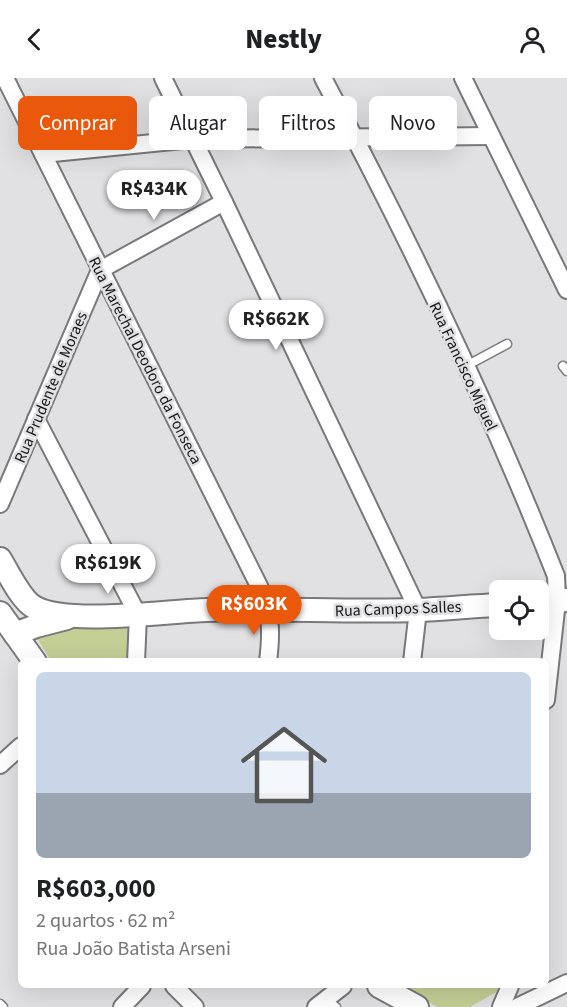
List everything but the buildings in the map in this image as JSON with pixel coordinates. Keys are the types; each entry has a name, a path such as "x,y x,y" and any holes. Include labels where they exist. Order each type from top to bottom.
{"main road":[{"name":"Rua Campos Salles","path":"0,559 27,602 46,612 78,616 138,615 206,610 418,610 489,606"},
{"path":"0,613 32,658"},
{"path":"15,634 36,626 78,616"},
{"path":"384,988 417,1007"}],"street":[{"name":"Rua Marechal Deodoro da Fonseca","path":"5,78 254,575 269,610 272,633 269,658"},
{"path":"163,78 172,96"},
{"name":"Rua Francisco Miguel","path":"323,78 333,96"},
{"path":"463,78 567,290"},
{"path":"357,137 491,136"},
{"name":"Rua Francisco Miguel","path":"357,141 466,366 556,576 549,663"},
{"path":"43,154 149,143"},
{"path":"199,150 418,610 412,658"},
{"path":"100,270 225,202"},
{"name":"Rua Prudente de Moraes","path":"0,504 100,270"},
{"path":"36,419 138,615 136,658"},
{"path":"0,765 18,749"},
{"path":"517,1007 567,983"},
{"path":"122,1007 140,988"},
{"path":"176,988 195,1007"},
{"path":"326,1004 341,988"},
{"path":"501,1007 509,988"}],"lane":[{"path":"466,366 507,344"}],"green space":[{"path":"83,618 129,623 127,658 49,658 35,635"},
{"path":"404,988 500,988 470,1007 437,1007"}]}
